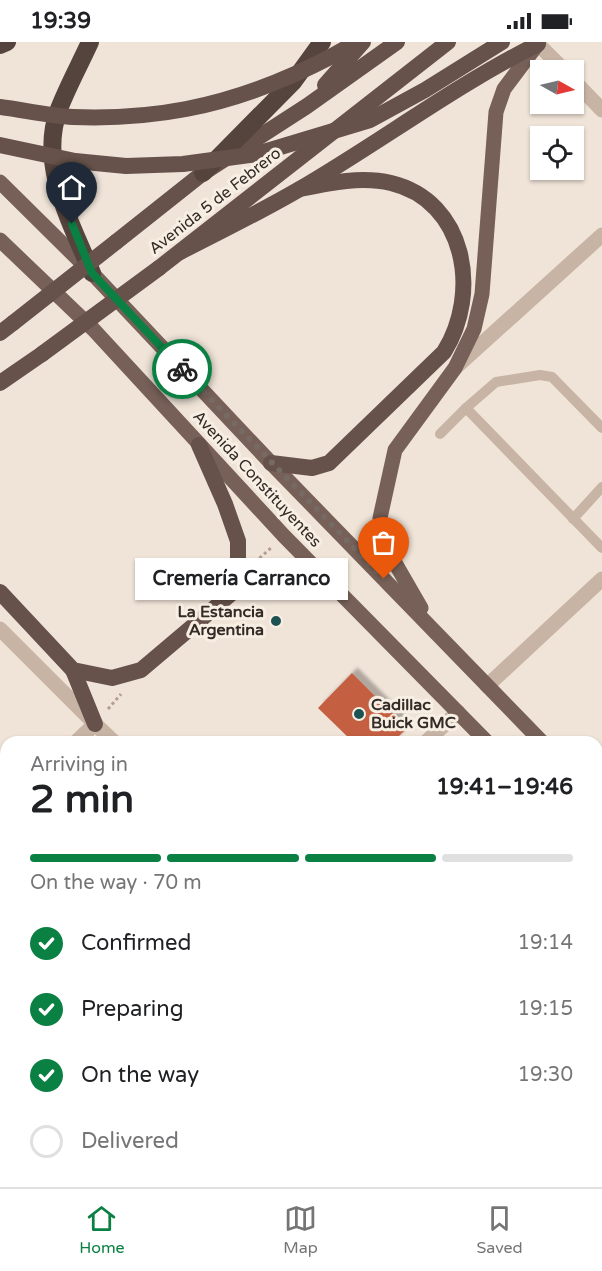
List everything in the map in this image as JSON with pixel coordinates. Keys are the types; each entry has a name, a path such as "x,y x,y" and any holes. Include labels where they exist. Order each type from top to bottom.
{"highway":[{"path":"0,45 7,42"},
{"path":"90,42 58,110 52,137 53,166 60,196 92,273"},
{"path":"203,173 293,82 322,42"},
{"path":"0,107 71,117 140,117 208,106 265,88 335,56 356,42"},
{"path":"307,106 363,42"},
{"name":"Avenida 5 de Febrero","path":"6,328 203,173 307,106 397,42"},
{"name":"Avenida 5 de Febrero","path":"2,383 180,252 448,42"},
{"path":"0,145 75,161 126,166 183,164 257,154 369,120 425,90 502,42"},
{"path":"180,252 300,189 497,65 538,44"},
{"path":"271,463 312,468 329,463 444,352 456,332 462,309 464,277 459,247 454,233 441,213 423,197 408,189 376,180 329,183 300,189"},
{"path":"74,670 112,678 141,670 232,593 238,572 238,541 225,504 199,445"},
{"path":"0,592 74,670 95,724"}],"main road":[{"path":"433,629 387,549 380,518 395,450 455,368 474,329 482,294 496,112 504,88 538,44"},
{"name":"Avenida Constituyentes","path":"0,182 92,273 271,463 536,736"},
{"name":"Avenida Constituyentes","path":"1,242 93,329 284,536 481,736"}],"street":[{"path":"538,44 554,60"},
{"path":"584,91 602,110"},
{"path":"455,368 602,235"},
{"path":"488,686 602,579"},
{"path":"0,629 108,736"},
{"path":"432,736 458,712"},
{"path":"82,736 95,724"}],"lane":[{"path":"440,435 496,382 546,375 552,377 602,428"},
{"path":"466,408 602,548"},
{"path":"573,519 602,487"}],"path":[{"path":"95,724 141,670"}],"building":[{"name":"Cadillac Buick GMC","path":"352,673 407,728 399,736 347,736 318,708"}],"way so far":[{"path":"182,369 384,579"}],"place":[{"name":"Cremería Carranco","path":"384,579"},
{"name":"La Estancia Argentina","path":"276,621"},
{"name":"Cadillac Buick GMC","path":"359,714"}],"route":[{"path":"72,224 92,273 182,369"}]}
